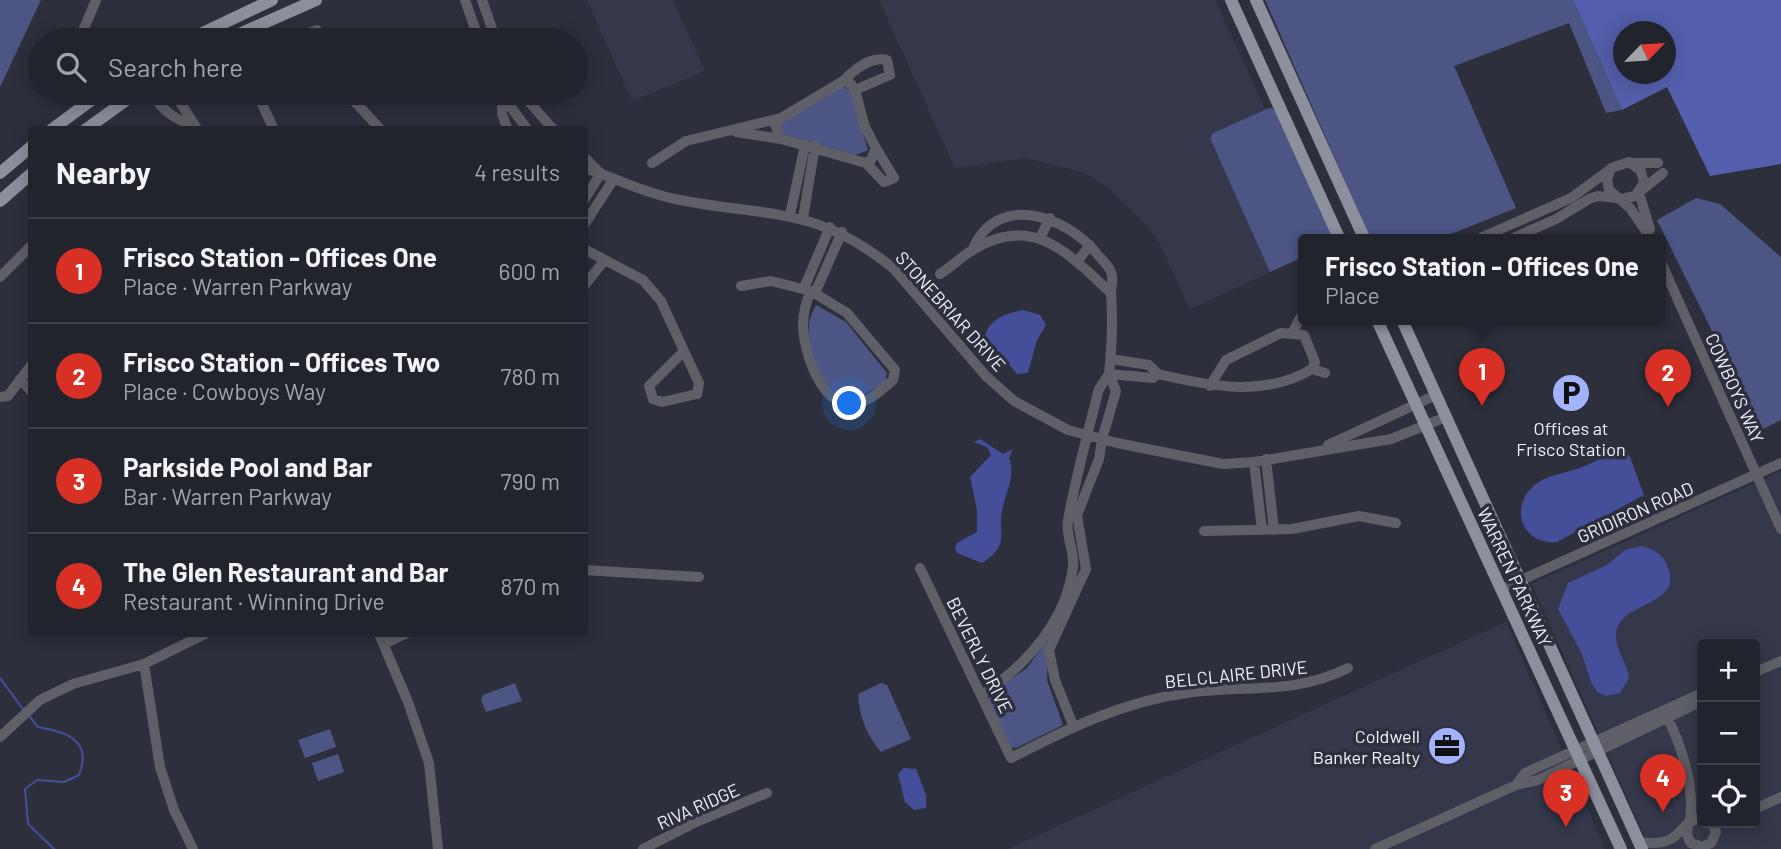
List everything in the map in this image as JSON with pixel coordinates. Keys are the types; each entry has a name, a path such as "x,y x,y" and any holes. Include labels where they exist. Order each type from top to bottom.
{"main road":[{"path":"213,28 272,0"},
{"path":"253,28 316,0"},
{"path":"1231,0 1337,234"},
{"path":"1256,0 1362,234"},
{"path":"1277,100 1297,89"},
{"path":"56,126 85,105"},
{"path":"91,126 119,105"},
{"path":"0,173 28,149"},
{"path":"0,201 28,178"},
{"name":"WARREN PARKWAY","path":"1379,325 1621,849"},
{"name":"WARREN PARKWAY","path":"1404,325 1637,846"},
{"path":"1608,821 1637,846"}],"street":[{"path":"84,28 96,0"},
{"path":"465,0 475,28"},
{"path":"482,0 492,28"},
{"path":"652,163 686,141 780,118 843,81 856,68 882,58 887,60 891,75 855,90"},
{"path":"732,131 810,146 866,163 884,182 894,178 865,127 855,90 851,84 843,81"},
{"path":"159,105 176,120 193,126"},
{"path":"182,105 195,126"},
{"path":"263,105 272,126"},
{"path":"357,105 374,126"},
{"path":"502,105 506,126"},
{"path":"509,105 525,126"},
{"path":"530,105 544,125"},
{"path":"780,118 775,125 781,139"},
{"path":"790,215 810,146"},
{"path":"803,218 810,146"},
{"path":"866,163 871,160 876,148"},
{"name":"STONEBRIAR DRIVE","path":"588,161 601,173 635,190 678,200 790,215 842,232 877,254 894,269 986,376 1014,401 1044,419 1087,435 1223,464 1254,462 1378,442 1408,435 1446,417"},
{"path":"1629,162 1643,174 1639,193 1650,234"},
{"path":"1490,234 1581,192 1619,163 1629,162 1660,168 1639,193 1621,199 1598,196 1588,199 1522,234"},
{"path":"1611,168 1607,178 1608,187 1621,199 1648,234"},
{"name":"STONEBRIAR DRIVE","path":"588,169 601,173"},
{"path":"588,194 601,173"},
{"path":"588,219 613,180"},
{"path":"1539,212 1545,224"},
{"path":"972,251 979,233 995,222 1018,213 1050,218 1090,245 1112,272 1111,293 1115,319 1109,374 1100,389 1087,435 1067,523 1074,554 1068,588 1054,620 1031,656 1013,674 983,694"},
{"path":"1040,238 1050,218"},
{"path":"741,286 771,281 810,291 853,319 895,370 893,380 874,396 858,403 837,400 819,380 804,338 804,312 810,291 830,227"},
{"path":"810,291 842,232"},
{"path":"940,274 972,251 1025,234 1040,238 1077,262 1111,293"},
{"path":"1077,262 1090,245"},
{"path":"0,276 28,249"},
{"path":"588,251 643,280 657,295 684,351 699,383 697,394 662,402 653,399 649,386 653,379 684,351"},
{"path":"588,281 604,261"},
{"name":"COWBOYS WAY","path":"1666,271 1781,529"},
{"path":"1293,332 1298,322"},
{"path":"1111,359 1149,365 1158,374 1210,386 1269,385 1300,377 1312,369 1315,362 1304,335 1281,333 1226,360 1210,386"},
{"path":"0,397 8,396 28,369"},
{"path":"1312,369 1325,373"},
{"path":"1109,374 1153,378 1158,374"},
{"path":"1073,726 1055,680 1049,650 1086,569 1077,515 1093,479 1116,391 1109,374"},
{"path":"20,379 28,388"},
{"name":"STONEBRIAR DRIVE","path":"1319,450 1436,395"},
{"path":"1373,425 1378,442"},
{"path":"1266,460 1274,530"},
{"path":"1254,462 1262,530"},
{"name":"GRIDIRON ROAD","path":"1501,589 1781,463"},
{"path":"1204,531 1274,530 1359,516 1396,523"},
{"name":"BEVERLY DRIVE","path":"920,568 983,694 1011,758"},
{"path":"588,570 699,577"},
{"path":"0,737 40,700 73,684 144,664 199,637"},
{"path":"380,637 429,764 438,849"},
{"path":"384,644 399,637"},
{"path":"1760,670 1781,661"},
{"path":"144,664 160,767 174,810 194,849"},
{"name":"BELCLAIRE DRIVE","path":"1011,758 1073,726 1154,699 1210,689 1314,683 1348,668"},
{"path":"1666,714 1697,696"},
{"path":"1375,849 1516,785 1527,785 1578,754 1699,702"},
{"path":"1666,714 1686,762 1690,802 1688,839 1700,848"},
{"name":"RIVA RIDGE","path":"643,849 698,821 767,793"},
{"path":"1760,806 1781,797"},
{"path":"1690,802 1697,811"},
{"path":"1673,845 1697,818"},
{"path":"1713,828 1714,849"},
{"path":"1637,846 1686,844 1700,848 1709,845 1722,828"}],"shaded area":[{"path":"0,0 41,0 0,87"},
{"path":"587,0 673,0 705,71 632,101"},
{"path":"879,0 1215,0 1322,234 1298,234 1298,259 1190,309 1161,246 1147,225 1106,186 1083,172 1025,158 955,168"},
{"path":"1265,0 1573,0 1622,110 1606,113 1569,23 1454,66 1516,208 1451,234 1368,234"},
{"path":"1573,0 1781,0 1781,164 1710,176 1667,87 1622,110"},
{"path":"840,86 849,89 852,95 868,150 856,155 784,135 779,127 782,120"},
{"path":"1269,108 1275,109 1333,234 1298,234 1298,259 1270,272 1210,138 1213,133"},
{"path":"1696,198 1720,204 1781,257 1781,420 1761,430 1657,220"},
{"path":"816,305 846,322 887,373 885,382 866,394 850,399 836,396 829,390 817,369 810,345 809,323"},
{"path":"1023,310 1040,315 1046,325 1037,340 1028,373 1017,374 985,336 995,321"},
{"path":"980,439 1003,454 1013,449 1009,458 1011,480 1001,516 1000,544 982,563 957,553 955,548 957,543 977,532 977,510 970,477 991,455 987,447 974,442"},
{"path":"1621,446 1630,457 1644,495 1557,542 1545,541 1527,531 1522,522 1522,503 1536,484 1581,468"},
{"path":"1781,471 1781,849 1650,849 1532,584"},
{"path":"1642,546 1657,552 1665,561 1670,578 1668,587 1662,595 1624,618 1618,626 1617,645 1629,678 1620,693 1606,696 1597,692 1591,682 1581,652 1558,609 1568,583 1607,565 1625,550"},
{"path":"1506,622 1605,849 1008,849"},
{"path":"1046,642 1047,680 1063,725 1016,748 1008,746 988,700 990,693 1027,668"},
{"path":"515,683 522,701 486,712 481,700 483,695"},
{"path":"881,683 887,685 911,739 881,752 865,725 858,694"},
{"path":"330,729 336,747 305,758 298,740"},
{"path":"338,754 344,772 318,781 312,763"},
{"path":"904,768 916,769 926,795 926,808 914,810 905,802 898,774"}],"waterway":[{"path":"0,678 23,709"},
{"path":"29,716 38,727 67,735 80,746 82,753 79,775 64,782 37,780 25,789 28,824 54,849"}],"place":[{"name":"Offices at Frisco Station","path":"1571,393"},
{"name":"Frisco Station - Offices One","path":"1482,406"},
{"name":"Frisco Station - Offices Two","path":"1668,407"},
{"name":"Coldwell Banker Realty","path":"1447,746"},
{"name":"The Glen Restaurant and Bar","path":"1663,812"},
{"name":"Parkside Pool and Bar","path":"1566,827"}]}
